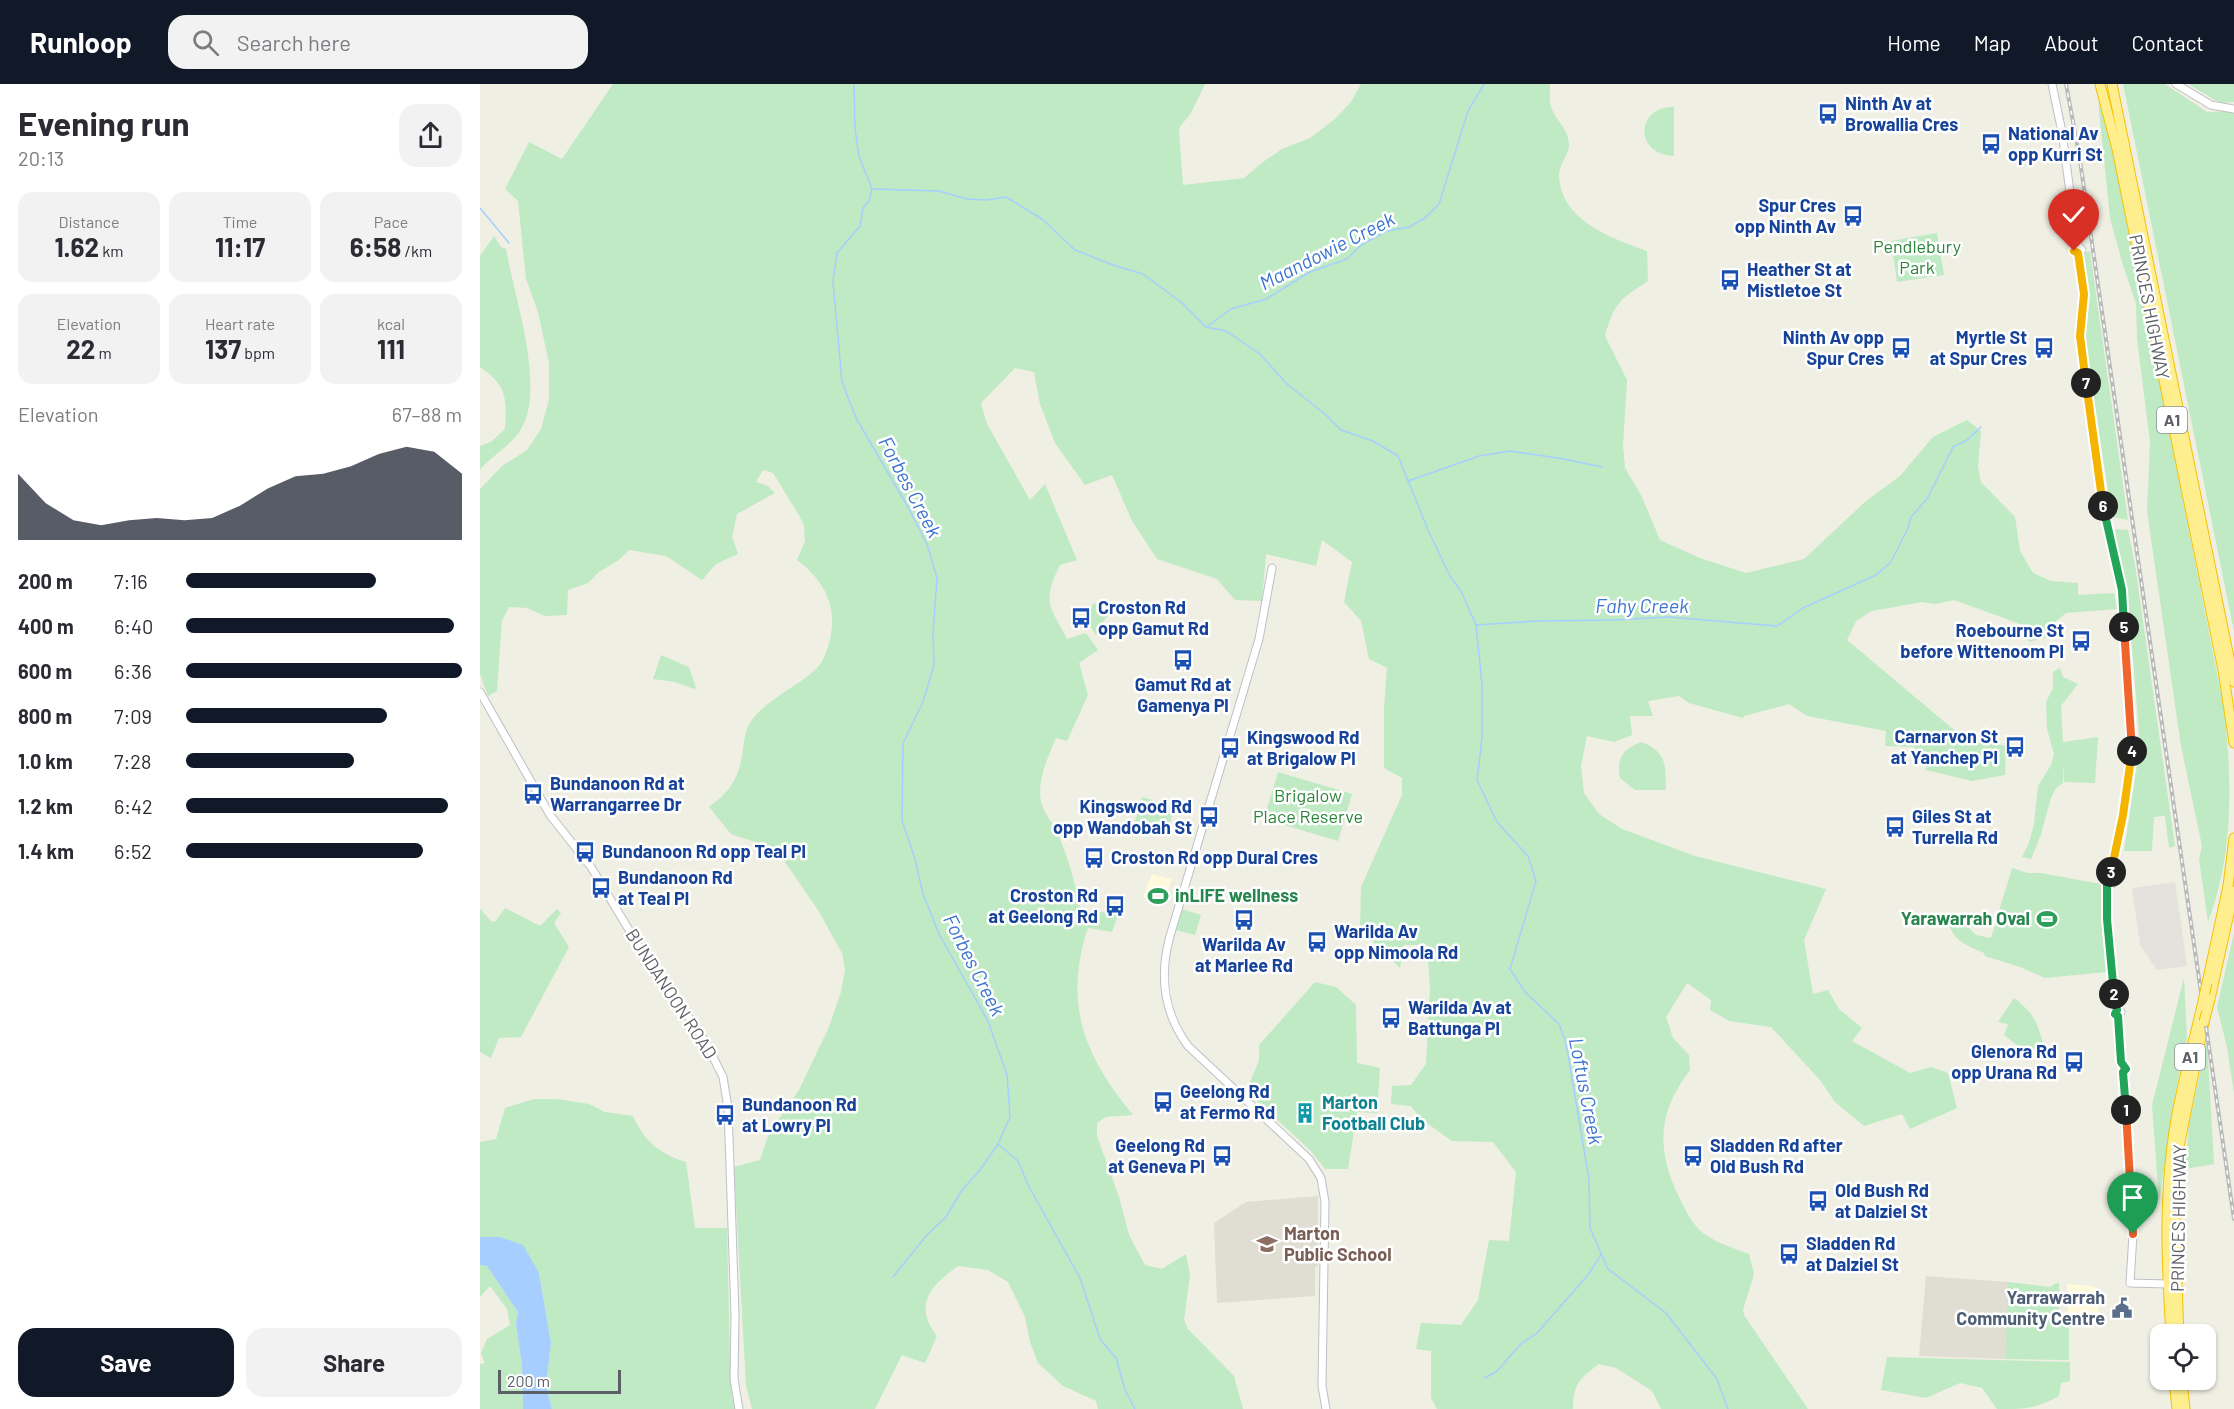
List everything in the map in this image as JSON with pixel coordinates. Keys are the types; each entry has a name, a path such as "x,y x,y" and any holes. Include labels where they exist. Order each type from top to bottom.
{"highway":[{"name":"PRINCES HIGHWAY","path":"2101,84 2118,149 2223,670 2234,743"},
{"name":"PRINCES HIGHWAY","path":"2113,84 2234,682"},
{"name":"PRINCES HIGHWAY","path":"2178,1324 2175,1218 2180,1135 2204,1022 2207,983 2228,886 2234,838"},
{"name":"PRINCES HIGHWAY","path":"2170,1324 2167,1212 2170,1162 2179,1107 2234,891"},
{"path":"2175,1218 2171,1230 2172,1277 2168,1284 2177,1301"},
{"path":"2175,1390 2176,1409"},
{"path":"2183,1390 2185,1409"}],"street":[{"path":"2052,84 2062,132 2084,294 2080,344 2105,520 2122,590 2132,740 2131,766 2108,895 2107,919 2123,1069 2133,1234 2130,1283 2168,1284"},
{"path":"2176,84 2211,105 2234,109"},
{"path":"1272,568 1259,639 1170,936 1164,960 1163,977 1168,1010 1177,1030 1188,1046 1309,1159 1321,1178 1325,1202 1323,1386 1326,1409"},
{"name":"BUNDANOON ROAD","path":"480,692 543,804 600,879 651,968 706,1043 723,1077 728,1108 735,1315 734,1379 739,1409"}],"shaded area":[{"path":"1152,874 1171,879 1165,903 1143,897"},
{"path":"2175,882 2187,966 2157,970 2140,945 2132,888"},
{"name":"Marton Public School","path":"1318,1196 1318,1265 1315,1268 1315,1296 1217,1303 1214,1223 1246,1202"},
{"path":"1926,1276 2008,1282 2005,1359 1919,1356"},
{"path":"2067,1284 2093,1286 2097,1290 2099,1317 2068,1318"}],"green space":[{"path":"613,84 1205,84 1191,113 1179,128 1183,185 1244,178 1282,149 1310,138 1335,119 1351,102 1361,84 1550,84 1551,107 1566,133 1569,144 1559,175 1562,191 1568,204 1590,225 1618,240 1647,251 1648,281 1619,303 1605,336 1627,380 1623,446 1625,468 1642,497 1660,540 1700,558 1746,573 1804,559 1866,501 1900,476 1933,437 1967,420 1981,431 1978,467 1981,482 2015,517 2020,551 2033,573 2051,581 2078,583 2078,595 2114,593 2117,609 2066,613 2054,623 2055,635 2029,642 2023,625 1954,600 1936,604 1922,602 1872,611 1856,621 1847,640 1953,729 1975,740 2006,746 2005,775 1972,781 1926,770 1927,755 1913,747 1885,746 1886,731 1807,716 1789,704 1743,718 1689,703 1679,696 1648,701 1653,716 1630,716 1632,735 1614,742 1587,736 1581,766 1584,793 1599,814 1622,829 1695,856 1826,889 1804,940 1813,994 1828,990 1839,1009 1862,1028 1852,1041 1910,1073 1931,1067 1948,1073 1957,1108 1910,1129 1902,1114 1864,1126 1835,1102 1820,1080 1771,1027 1729,1021 1710,1010 1711,1000 1687,983 1666,1017 1673,1038 1689,1055 1690,1070 1679,1086 1666,1117 1664,1148 1672,1181 1687,1212 1699,1230 1708,1237 1749,1254 1754,1274 1743,1310 1744,1315 1808,1409 1661,1409 1652,1391 1616,1368 1599,1364 1587,1373 1576,1387 1573,1409 1437,1409 1431,1398 1431,1351 1416,1349 1421,1323 1461,1325 1478,1300 1489,1240 1509,1241 1516,1172 1493,1142 1452,1141 1421,1119 1411,1106 1391,1104 1392,1086 1411,1085 1426,1064 1430,988 1427,945 1404,945 1400,968 1360,929 1361,887 1402,795 1402,778 1384,768 1387,668 1369,659 1361,621 1344,602 1352,562 1322,540 1316,566 1266,554 1262,601 1235,600 1217,579 1157,559 1132,521 1112,475 1085,485 1055,443 1040,404 1034,372 1015,368 981,403 987,424 1030,500 1045,484 1077,560 1060,565 1054,577 1050,596 1052,610 1067,639 1086,633 1098,650 1079,663 1088,695 1067,741 1056,738 1044,769 1040,793 1044,810 1066,855 1082,915 1112,911 1117,918 1112,932 1088,928 1081,955 1078,1005 1091,1050 1116,1093 1133,1115 1106,1117 1097,1123 1097,1136 1119,1197 1129,1235 1145,1265 1162,1269 1186,1254 1190,1275 1184,1320 1188,1329 1234,1376 1243,1409 1098,1409 1096,1401 1063,1386 1038,1363 1030,1342 1025,1317 1008,1282 988,1270 958,1266 940,1280 928,1296 926,1314 937,1336 925,1363 902,1355 875,1409 752,1409 746,1386 734,1167 760,1160 769,1133 799,1090 829,1027 841,992 845,970 842,953 818,910 776,849 731,834 709,807 729,789 737,775 750,723 772,700 817,668 828,646 832,627 830,605 821,585 797,560 805,541 804,526 800,517 773,473 763,470 756,482 768,486 775,493 737,514 732,537 738,554 716,564 702,580 666,556 629,550 588,583 568,590 567,615 545,616 527,608 509,607 502,621 497,691 488,696 480,674 480,489 502,466 527,450 541,429 549,399 549,363 538,312 526,279 518,201 505,189 529,142 562,159"},
{"path":"2123,84 2165,84 2207,112 2234,111 2234,631"},
{"path":"2188,84 2234,84 2234,102 2220,103"},
{"path":"2098,101 2113,148 2224,708 2229,762 2227,843 2223,870 2208,922 2199,859 2202,846 2181,746 2147,511 2150,442 2137,339 2136,304 2110,218"},
{"path":"1674,107 1674,156 1661,154 1652,148 1646,140 1644,131 1646,122 1652,114 1661,109"},
{"name":"Pendlebury Park","path":"1937,233 1944,275 1897,282 1891,241"},
{"path":"494,236 501,247 506,249 526,342 530,368 530,392 527,413 520,431 480,470 480,446 491,442 505,429 506,410 503,394 496,380 480,367 480,256"},
{"path":"2090,251 2128,520 2112,517 2085,340 2087,295 2083,254"},
{"path":"2115,529 2128,530 2135,565 2175,846 2169,848 2165,816 2154,817 2152,851 2124,851 2140,746 2127,585"},
{"path":"1093,603 1111,609 1096,635 1087,622"},
{"path":"661,655 689,667 696,688 653,679"},
{"path":"2060,668 2063,677 2078,684 2061,706 2063,742 2098,737 2095,783 2064,782 2063,763 2063,783 2056,788 2051,798 2031,859 2022,857 2034,824 2038,786 2051,765 2054,754 2047,729 2046,702 2053,688 2053,672"},
{"path":"1642,742 1661,756 1665,767 1666,790 1635,790 1620,778 1619,765 1622,755 1630,747"},
{"name":"Brigalow Place Reserve","path":"1278,772 1352,794 1338,841 1264,819"},
{"path":"1142,797 1175,807 1169,826 1161,836 1133,827"},
{"path":"2012,868 2028,873 2041,873 2101,884 2104,887 2101,918 2106,972 2045,978 1985,956 1984,953 1959,940 1951,930 1946,915 1958,917 1976,935 1991,938"},
{"path":"505,908 540,926 557,909 561,913 554,923 569,947 521,1037 499,1038 491,1058 480,1052 480,909 491,921 495,922"},
{"path":"1182,909 1201,915 1195,935 1176,930"},
{"path":"2234,933 2234,1094 2227,1047 2217,1007"},
{"path":"2184,978 2187,1039 2174,1099 2159,1204 2152,1105"},
{"path":"1315,982 1336,987 1356,1005 1357,1063 1380,1068 1377,1113 1357,1112 1348,1169 1325,1169 1310,1150 1246,1091 1259,1061 1259,1045"},
{"path":"2014,998 2033,1017 2043,1043 2027,1053 2004,1035 2008,1024 1998,1022"},
{"path":"2207,1040 2214,1164 2185,1169 2189,1125"},
{"path":"534,1099 557,1099 589,1104 605,1112 633,1116 642,1133 654,1145 668,1155 686,1162 695,1228 727,1228 730,1362 732,1397 736,1409 552,1409 546,1386 551,1343 539,1273 500,1237 480,1237 480,1142 496,1139 505,1108"},
{"path":"480,1265 487,1266 518,1312 516,1324 522,1366 523,1409 480,1409 480,1364 485,1363 481,1353 487,1339 510,1325 507,1309 490,1286 480,1297"},
{"path":"2008,1282 2051,1287 2059,1283 2059,1319 2069,1319 2069,1360 2005,1359"},
{"path":"1887,1357 2070,1362 2070,1381 2061,1383 2059,1396 2043,1404 2023,1408 1997,1409 1982,1388 1960,1383 1926,1398 1881,1390"}],"water":[{"path":"480,1237 500,1237 523,1245 539,1273 551,1343 546,1386 552,1409 523,1409 522,1366 516,1324 518,1312 487,1266 480,1265"}],"waterway":[{"name":"Forbes Creek","path":"854,84 855,129 859,156 872,189 869,201 863,208 860,226 837,253 833,282 842,382 856,418 927,544 937,578 933,633 934,665 923,702 903,743 902,821 915,859 923,894 939,934 988,1021 1007,1075 1010,1117 998,1144 980,1170 962,1190 946,1217 926,1236 893,1277"},
{"name":"Maandowie Creek","path":"1208,326 1231,309 1266,299 1310,272 1347,259 1361,245 1387,231 1409,227 1425,218 1439,204 1468,111 1484,84"},
{"name":"Loftus Creek","path":"872,189 939,191 967,199 987,200 1006,197 1042,219 1075,250 1143,274 1182,303 1206,327 1226,331 1260,354 1287,384 1341,430 1373,441 1398,456 1428,530 1450,576 1461,591 1476,625 1482,684 1482,738 1477,780 1497,822 1528,856 1536,881 1510,969 1525,992 1559,1024 1566,1043 1589,1179 1590,1228 1608,1269 1666,1313 1717,1379 1728,1409"},
{"path":"480,208 509,243"},
{"name":"Fahy Creek","path":"1476,625 1668,617 1777,626 1803,608 1876,575 1891,562 1911,517 1927,499 1953,447 1967,440 1981,427"},
{"path":"1408,481 1479,456 1510,451 1602,467"},
{"name":"Forbes Creek","path":"998,1144 1018,1161 1028,1185 1080,1278 1100,1339 1116,1358 1125,1390 1135,1409"},
{"path":"1485,1378 1497,1371 1521,1344 1537,1333 1588,1275 1601,1255"}],"railway":[{"path":"2066,84 2079,154 2234,1219"}],"place":[{"name":"Ninth Av at Browallia Cres","path":"1828,114"},
{"name":"National Av opp Kurri St","path":"1991,144"},
{"name":"Spur Cres opp Ninth Av","path":"1853,216"},
{"name":"Heather St at Mistletoe St","path":"1730,280"},
{"name":"Ninth Av opp Spur Cres","path":"1901,348"},
{"name":"Myrtle St at Spur Cres","path":"2044,348"},
{"name":"Croston Rd opp Gamut Rd","path":"1081,618"},
{"name":"Roebourne St before Wittenoom Pl","path":"2081,641"},
{"name":"Gamut Rd at Gamenya Pl","path":"1183,660"},
{"name":"Carnarvon St at Yanchep Pl","path":"2015,747"},
{"name":"Kingswood Rd at Brigalow Pl","path":"1230,748"},
{"name":"Bundanoon Rd at Warrangarree Dr","path":"533,794"},
{"name":"Kingswood Rd opp Wandobah St","path":"1209,817"},
{"name":"Giles St at Turrella Rd","path":"1895,827"},
{"name":"Bundanoon Rd opp Teal Pl","path":"585,852"},
{"name":"Croston Rd opp Dural Cres","path":"1094,858"},
{"name":"Bundanoon Rd at Teal Pl","path":"601,888"},
{"name":"inLIFE wellness","path":"1158,896"},
{"name":"Croston Rd at Geelong Rd","path":"1115,906"},
{"name":"Yarawarrah Oval","path":"2047,919"},
{"name":"Warilda Av at Marlee Rd","path":"1244,920"},
{"name":"Warilda Av opp Nimoola Rd","path":"1317,942"},
{"name":"Warilda Av at Battunga Pl","path":"1391,1018"},
{"name":"Glenora Rd opp Urana Rd","path":"2074,1062"},
{"name":"Geelong Rd at Fermo Rd","path":"1163,1102"},
{"name":"Marton Football Club","path":"1305,1113"},
{"name":"Bundanoon Rd at Lowry Pl","path":"725,1115"},
{"name":"Geelong Rd at Geneva Pl","path":"1222,1156"},
{"name":"Sladden Rd after Old Bush Rd","path":"1693,1156"},
{"name":"Old Bush Rd at Dalziel St","path":"1818,1201"},
{"name":"Marton Public School","path":"1267,1244"},
{"name":"Sladden Rd at Dalziel St","path":"1789,1254"},
{"name":"Yarrawarrah Community Centre","path":"2122,1308"}],"route":[{"path":"2074,251 2078,253 2083,286 2080,344 2105,520 2122,590 2132,740 2131,766 2123,815 2114,863 2107,880 2107,913 2117,1010 2115,1015 2118,1016 2121,1062 2126,1069 2123,1072 2133,1234"}]}
